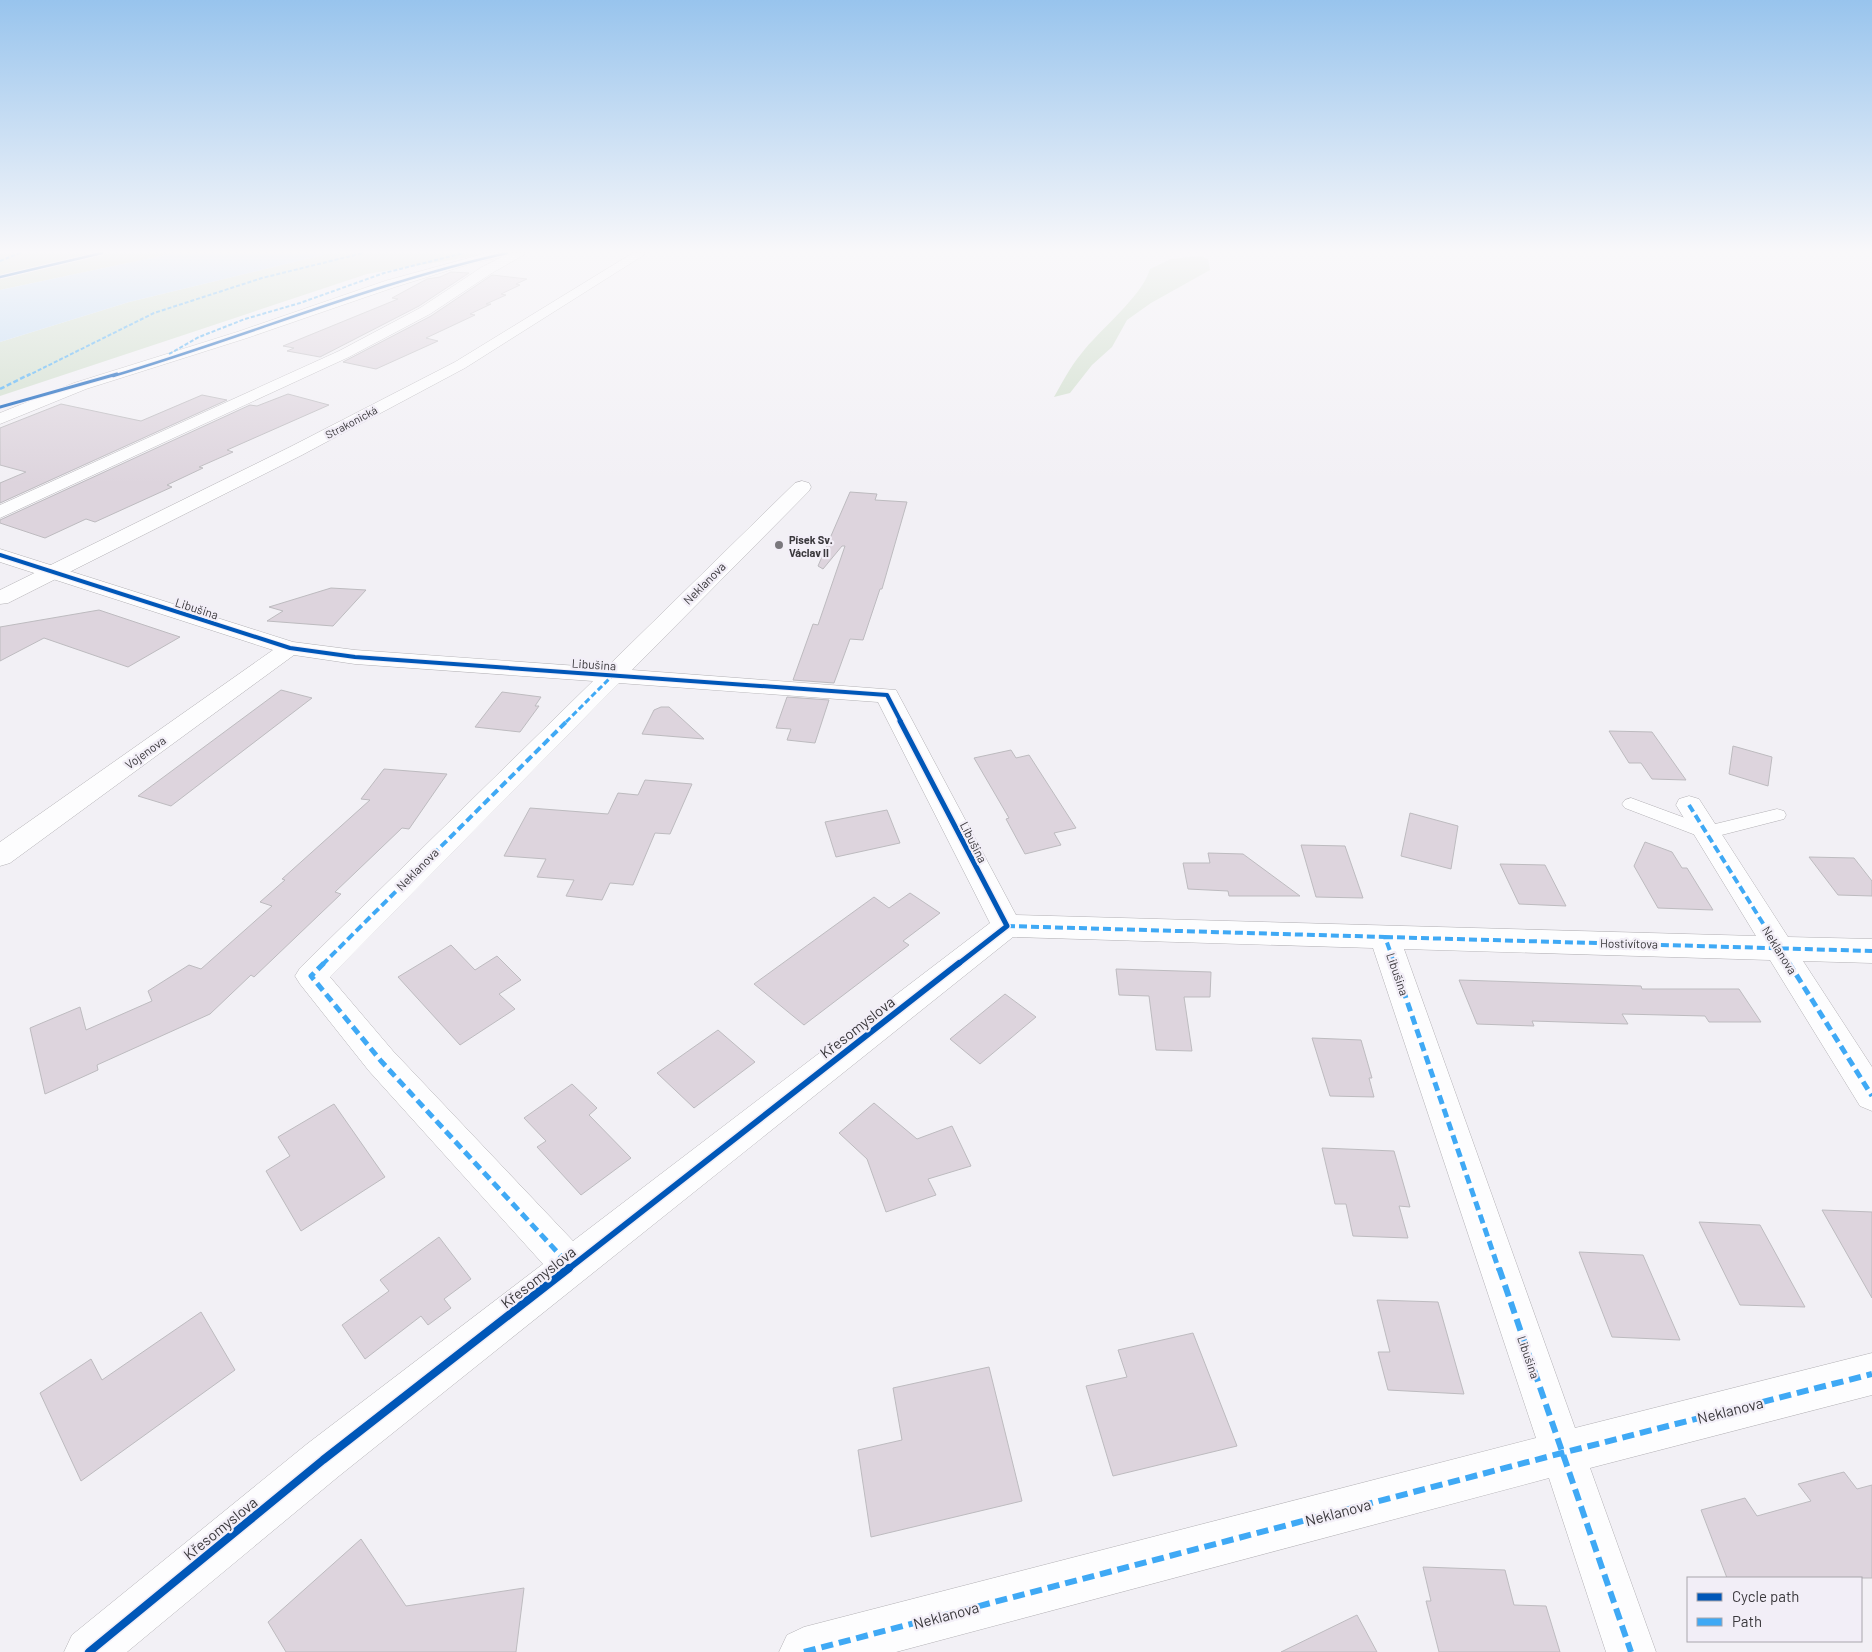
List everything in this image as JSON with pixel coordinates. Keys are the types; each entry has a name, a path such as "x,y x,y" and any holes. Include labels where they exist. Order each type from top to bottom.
{"street":[{"path":"0,407 80,386 255,330"},
{"path":"0,512 344,354 390,330"},
{"name":"Strakonická","path":"0,598 296,451 460,364 515,330"},
{"path":"0,419 80,386"},
{"name":"Neklanova","path":"571,1267 381,1061 311,976 611,675 802,488"},
{"path":"0,555 52,573"},
{"name":"Libušina","path":"52,573 290,648 355,657 887,695 1007,926 1385,937 1631,1652"},
{"name":"Vojenova","path":"0,856 290,648"},
{"name":"Neklanova","path":"1689,805 1872,1096"},
{"name":"Křesomyslova","path":"89,1652 324,1460 1007,926"},
{"name":"Hostivítova","path":"1385,937 1872,951"},
{"name":"Neklanova","path":"804,1652 1562,1452 1872,1374"}],"lane":[{"path":"1631,804 1706,833 1777,815"}],"green space":[{"path":"38,330 198,330 0,396 0,342"},
{"path":"1103,330 1121,330 1112,347 1092,365 1070,393 1054,397 1066,375"}],"water":[{"path":"0,330 38,330 0,342"}],"building":[{"path":"322,330 372,330 320,357 287,351 294,348 283,346"},
{"path":"404,330 443,330 426,338 438,341 376,369 343,362"},
{"path":"288,394 329,405 227,450 233,452 199,467 203,468 167,485 172,487 95,522 86,519 45,538 0,523 0,520 250,405 257,406"},
{"path":"202,395 227,400 0,503 0,483 26,472 0,465 0,428 61,404 141,421"},
{"path":"850,492 877,494 875,500 907,502 882,589 880,589 863,640 850,639 834,683 793,680 813,624 818,625 845,546 842,546 823,569 818,566"},
{"path":"331,588 366,590 333,626 267,621 283,611 269,607"},
{"path":"99,610 180,637 128,667 44,638 0,661 0,627"},
{"path":"281,690 312,698 171,806 138,796"},
{"path":"502,692 541,697 535,706 539,706 520,732 475,727"},
{"path":"787,697 829,700 815,743 787,740 791,729 776,728"},
{"path":"661,707 669,707 704,739 642,734 654,710"},
{"path":"1609,731 1652,732 1686,780 1652,779 1641,763 1629,763"},
{"path":"1733,746 1772,757 1768,786 1729,774"},
{"path":"1011,750 1016,758 1029,755 1076,828 1054,833 1061,845 1025,854 1006,819 1009,818 974,758"},
{"path":"384,769 447,774 409,829 402,828 335,892 341,894 254,977 251,975 210,1014 97,1065 98,1070 45,1094 30,1028 80,1007 86,1030 152,1001 148,991 189,965 201,969 272,906 260,902 285,880 282,879 370,800 361,799"},
{"path":"645,780 692,784 670,834 655,833 633,885 610,883 602,900 566,896 574,880 537,877 546,859 504,856 530,808 608,814 618,793 638,795"},
{"path":"887,810 900,843 836,857 825,822"},
{"path":"1410,813 1458,826 1451,869 1401,856"},
{"path":"1645,842 1672,852 1682,868 1687,868 1713,910 1658,908 1634,866"},
{"path":"1301,845 1345,846 1363,898 1316,897"},
{"path":"1208,853 1243,854 1300,896 1229,896 1228,891 1188,889 1183,863 1210,863"},
{"path":"1809,857 1854,858 1872,881 1872,896 1838,895"},
{"path":"1500,864 1545,865 1566,906 1519,904"},
{"path":"910,893 940,913 903,941 909,945 804,1025 754,984 874,897 889,908"},
{"path":"451,945 475,970 497,956 521,980 499,994 515,1009 460,1045 398,977"},
{"path":"1116,969 1211,972 1210,997 1184,997 1192,1051 1156,1050 1149,996 1119,995"},
{"path":"1459,980 1641,986 1642,989 1739,989 1761,1022 1709,1022 1705,1016 1622,1014 1628,1024 1532,1021 1534,1026 1477,1024"},
{"path":"1005,994 1036,1017 980,1064 950,1039"},
{"path":"718,1030 755,1062 694,1108 657,1073"},
{"path":"1312,1038 1361,1040 1372,1078 1369,1078 1374,1097 1330,1096"},
{"path":"572,1084 597,1108 589,1115 631,1158 581,1195 537,1147 546,1141 524,1118"},
{"path":"874,1103 917,1139 952,1126 971,1166 928,1179 936,1195 886,1212 867,1159 839,1133"},
{"path":"334,1104 385,1177 301,1231 266,1171 290,1156 278,1137"},
{"path":"1322,1148 1394,1151 1410,1207 1399,1206 1408,1238 1353,1236 1346,1204 1335,1204"},
{"path":"1822,1210 1872,1212 1872,1298"},
{"path":"1699,1222 1760,1225 1805,1307 1740,1305"},
{"path":"439,1237 471,1279 444,1299 451,1308 428,1325 421,1316 365,1359 342,1325 389,1291 380,1280"},
{"path":"1579,1252 1643,1255 1680,1340 1612,1337"},
{"path":"1377,1300 1438,1302 1464,1394 1388,1390 1378,1352 1390,1352"},
{"path":"201,1312 235,1370 81,1481 40,1393 91,1359 102,1380"},
{"path":"1193,1333 1237,1446 1113,1476 1086,1386 1127,1377 1118,1350"},
{"path":"989,1367 1022,1501 871,1537 858,1450 902,1440 893,1388"},
{"path":"1844,1472 1857,1489 1872,1485 1872,1578 1727,1577 1701,1510 1745,1498 1757,1516 1811,1501 1798,1484"},
{"path":"361,1539 406,1606 524,1588 516,1652 286,1652 268,1622"},
{"path":"1423,1567 1505,1570 1514,1605 1546,1606 1560,1652 1439,1652 1426,1601 1431,1601"},
{"path":"1357,1615 1377,1652 1281,1652"}],"marked path":[{"path":"0,389 119,330"},
{"path":"169,354 199,337 217,330"},
{"path":"571,1267 381,1061 311,976 613,675"},
{"path":"1689,805 1872,1096"},
{"path":"1007,926 1385,937 1631,1652"},
{"path":"1385,937 1872,951"},
{"path":"804,1652 1562,1453 1872,1374"}],"cycle path":[{"path":"0,407 183,355 257,330"},
{"path":"0,555 290,648 355,657 887,695 1007,926 323,1460 89,1652"}],"place":[{"name":"Písek Sv. Václav II","path":"779,545"}]}
